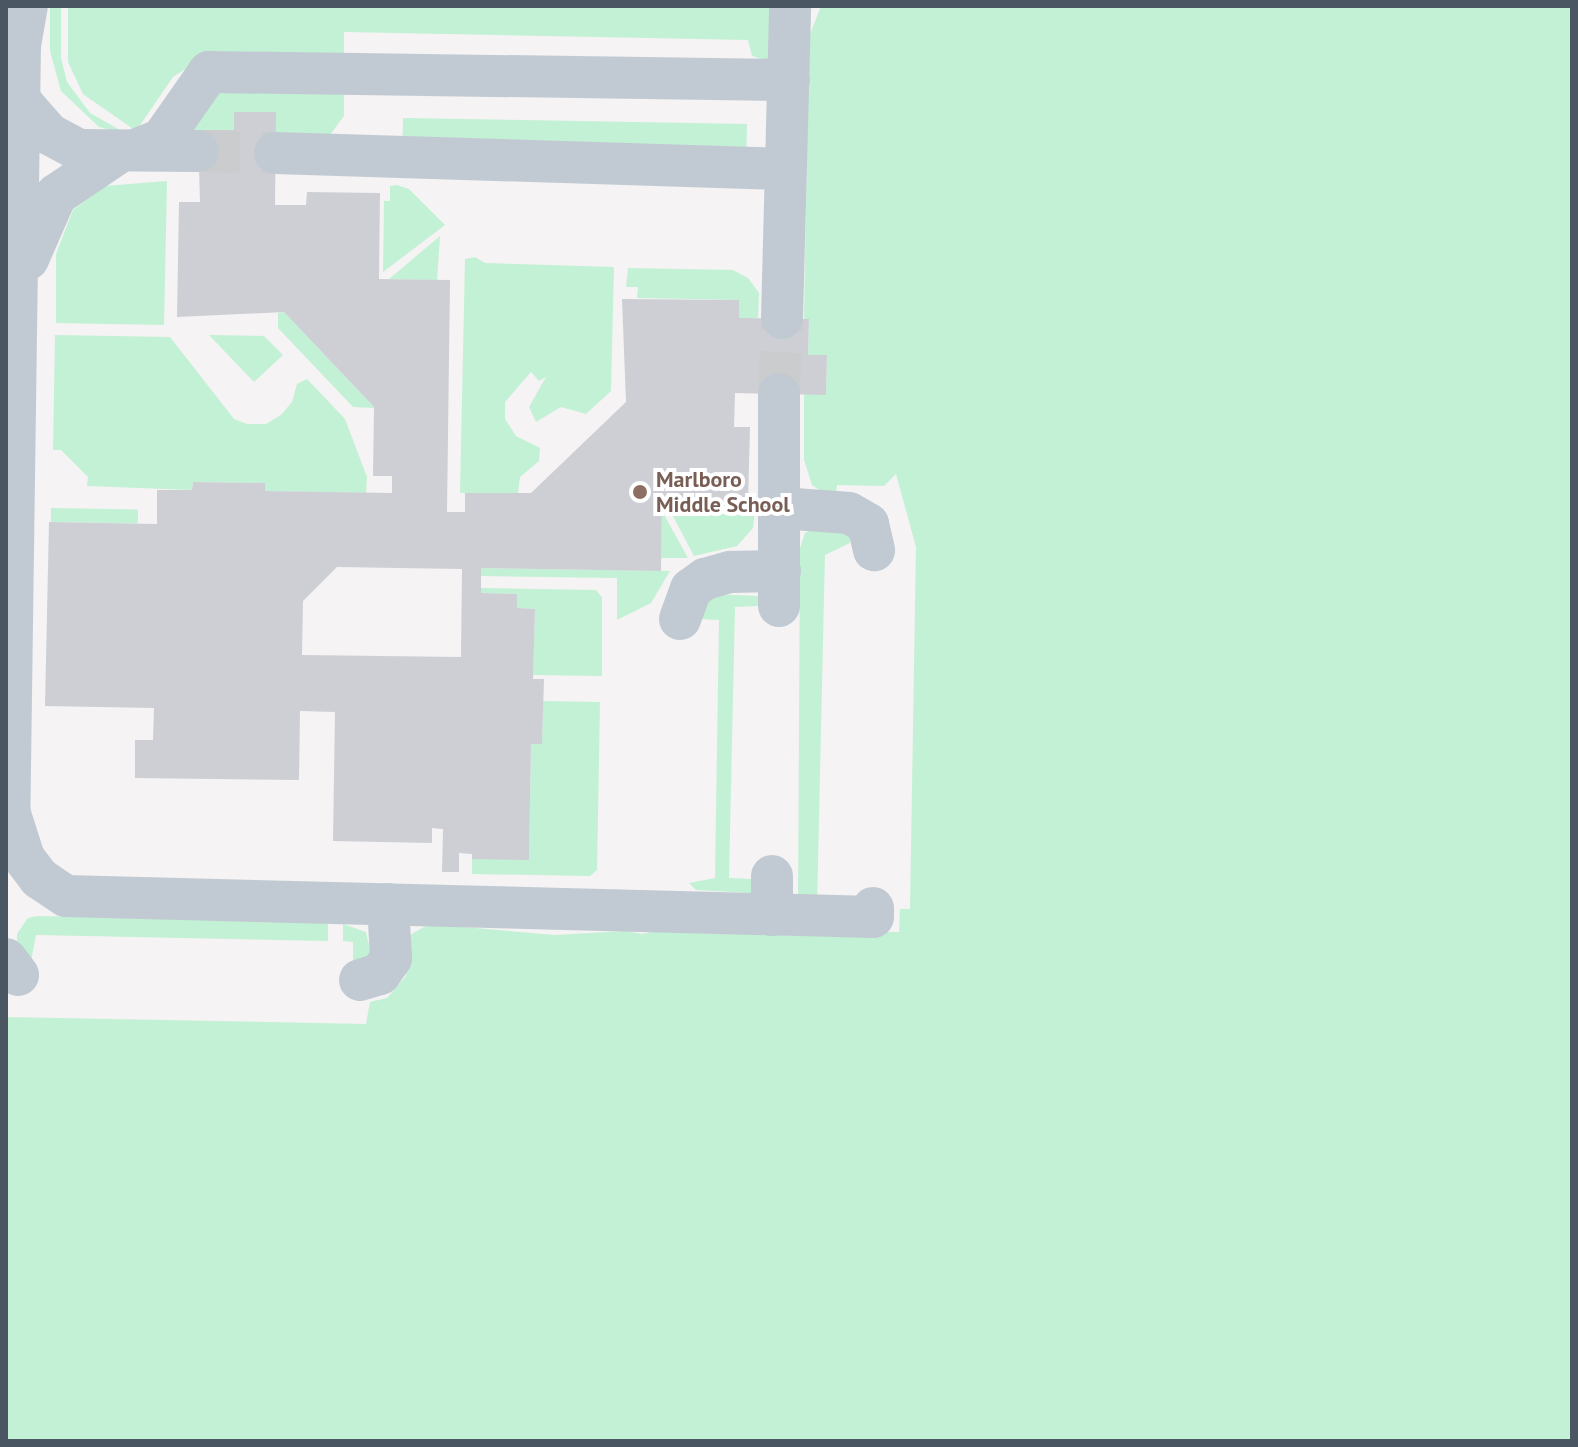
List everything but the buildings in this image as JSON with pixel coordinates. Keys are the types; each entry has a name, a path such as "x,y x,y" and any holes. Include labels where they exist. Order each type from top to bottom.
{"lane":[{"path":"782,318 790,6"},
{"path":"6,883 10,814 10,592 20,279 13,144 22,103 18,20"},
{"path":"20,279 56,195 129,150 162,139 209,72 789,80"},
{"path":"22,103 49,134 79,150 198,151"},
{"path":"275,153 784,169"},
{"path":"680,619 691,589 705,579 730,572 779,588 779,394"},
{"path":"781,508 849,513 868,524 874,550"},
{"path":"10,814 24,858 39,878 66,896 388,904 772,895 873,917 873,908"},
{"path":"360,980 380,974 391,958 388,904"}],"green space":[{"path":"50,6 61,6 61,58 67,82 90,113 129,135 99,127 61,91 50,51"},
{"path":"68,6 776,6 770,58 765,60 752,56 748,40 344,32 344,57 196,62 173,77 136,131 83,94 68,62"},
{"path":"821,6 1572,6 1572,1441 6,1441 6,1017 366,1024 370,1002 387,998 406,976 410,935 429,924 555,935 625,931 642,934 671,928 899,932 900,909 910,909 916,547 896,474 884,486 837,485 835,501 812,485 804,460 804,394 826,394 827,355 808,355 809,319 804,319 809,37"},
{"path":"344,92 344,116 329,136 275,136 276,112 235,112 234,130 191,132 214,93"},
{"path":"403,118 747,124 747,148 403,142"},
{"path":"167,181 164,325 56,323 56,254 73,210 105,186"},
{"path":"390,186 409,189 445,225 383,272 384,201 390,201"},
{"path":"440,236 437,280 389,279"},
{"path":"475,257 485,263 614,267 611,391 586,414 561,407 536,422 529,407 546,377 539,381 531,372 505,402 505,419 516,436 540,448 539,461 520,477 518,493 460,493 465,259"},
{"path":"628,268 733,270 748,278 759,293 758,318 739,318 739,300 637,298 638,287 626,287"},
{"path":"284,312 374,408 353,407 278,328 278,313"},
{"path":"55,335 170,337 234,419 247,424 266,424 281,415 292,402 297,384 307,379 345,419 367,477 366,493 265,491 265,483 193,482 192,490 87,486 88,477 61,450 53,450"},
{"path":"209,335 264,336 283,355 254,382"},
{"path":"665,501 739,502 738,511 755,511 753,528 737,546 694,556"},
{"path":"51,508 138,510 138,524 51,522"},
{"path":"662,511 688,558 661,558"},
{"path":"815,528 843,529 851,536 850,543 825,555 817,905 798,905 800,548 805,533"},
{"path":"481,568 670,571 651,603 617,620 617,578 481,576"},
{"path":"481,588 596,590 602,597 602,676 533,675 535,609 517,608 516,594 481,593"},
{"path":"708,594 759,596 758,606 735,607 729,878 751,879 755,888 751,893 696,890 689,883 715,878 719,620 700,619"},
{"path":"543,701 600,702 597,870 590,876 472,874 472,859 529,859 531,744 542,743"},
{"path":"28,918 328,922 328,941 36,935 31,961 17,955 17,934"},
{"path":"343,924 366,932 372,958 353,963 353,942 343,941"}],"tunnel":[{"path":"198,151 275,153"},
{"path":"779,394 782,318"}],"place":[{"name":"Marlboro Middle School","path":"640,492"}]}
